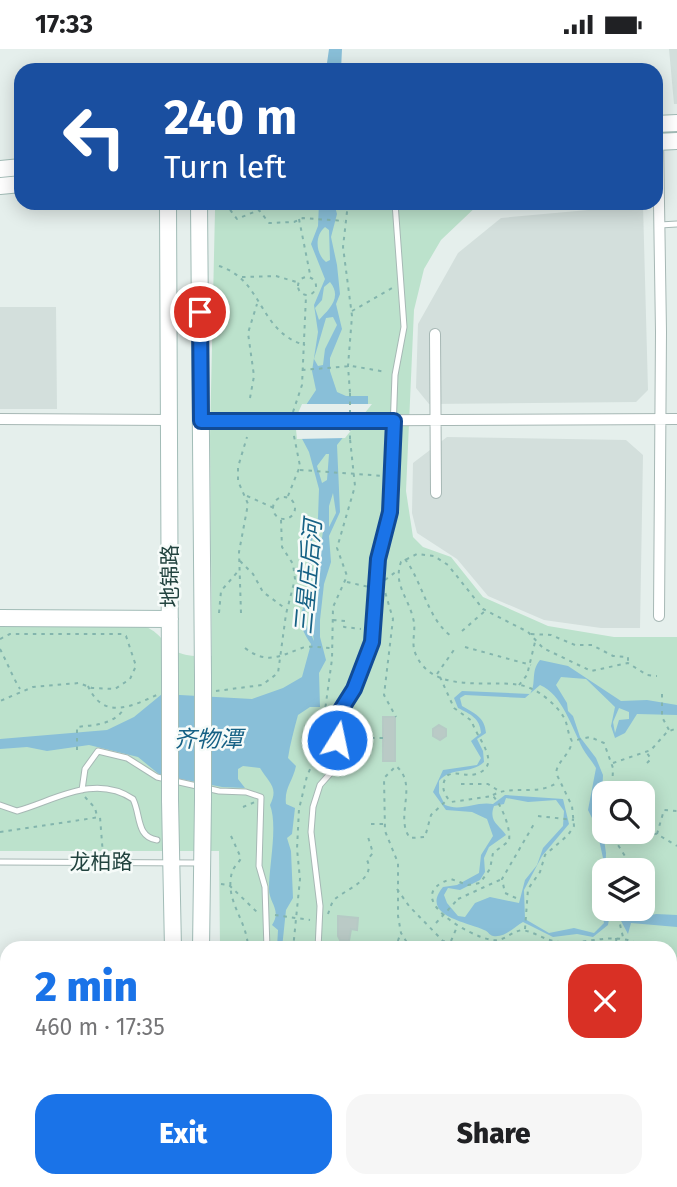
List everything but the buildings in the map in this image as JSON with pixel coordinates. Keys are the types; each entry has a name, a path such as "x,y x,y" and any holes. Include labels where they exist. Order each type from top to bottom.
{"street":[{"name":"地锦路","path":"167,210 173,941"},
{"name":"地锦路","path":"199,210 204,684 201,941"},
{"path":"659,210 659,616"},
{"path":"435,334 436,493"},
{"path":"0,419 169,420"},
{"path":"201,421 677,419"},
{"path":"0,618 170,619"}],"lane":[{"path":"318,941 320,906 311,832 313,807 320,785 335,767 337,716 369,658 379,584 379,551 390,512 395,375 404,327 396,210"},
{"path":"660,225 677,224"},
{"path":"82,790 85,769 98,751 127,758 157,777 219,791 244,791 261,797 259,866 265,883 267,941"},
{"path":"0,805 17,811 57,795 105,789 133,799 142,832 149,839 157,840"},
{"name":"龙柏路","path":"0,862 202,863"}],"path":[{"path":"230,210 237,219 253,211 261,211 269,223 294,222 299,219 345,221"},
{"path":"294,941 299,809 309,769 320,747 331,648 331,620 334,602 346,581 347,570 337,548 355,486 350,439 348,366 351,311 343,247 347,210"},
{"path":"292,417 301,390 306,296 314,288 299,219"},
{"path":"219,267 247,282 257,302 276,328 305,345"},
{"path":"306,296 300,293 300,283 303,276 310,275"},
{"path":"241,277 276,276 300,283"},
{"path":"351,311 374,300 384,291 402,288"},
{"path":"250,398 254,376 248,333 257,302"},
{"path":"301,371 348,366 395,375"},
{"path":"288,496 300,470 292,425"},
{"path":"241,613 239,561 248,511 246,495 239,481 238,467 247,437"},
{"path":"300,470 386,476"},
{"path":"204,684 237,690 262,685 275,678 282,657 287,609 295,574 282,547 281,520 275,508 246,495"},
{"path":"275,508 278,497 288,496"},
{"path":"281,520 288,519 293,514 293,503 288,496"},
{"path":"404,558 423,554 443,561 456,572 486,611 530,634 551,635 578,646 596,646 613,656 628,657 628,663"},
{"path":"346,581 362,587 379,584 398,570 404,558"},
{"path":"404,558 424,591 435,622 451,636"},
{"path":"239,561 253,574 263,591 287,609"},
{"path":"219,613 221,591 240,569"},
{"path":"398,570 401,591 413,617 414,651 418,659 439,675 477,685 518,685 537,691 564,717 573,741 570,753 557,767 558,782 569,797 575,821 568,835 545,855 540,872 528,889 525,930"},
{"path":"379,584 393,619 384,695 396,717"},
{"path":"462,631 486,611"},
{"path":"331,620 345,621 344,627 361,629"},
{"path":"0,639 10,634 118,633 126,636 135,664 134,673 115,689 79,683 20,690 0,701"},
{"path":"530,634 536,642 591,671 628,663 647,675 657,676"},
{"path":"518,685 531,665 536,642"},
{"path":"246,648 264,658 282,657 306,647 331,648"},
{"path":"439,675 456,647"},
{"path":"465,647 531,665"},
{"path":"0,649 1,655 10,662 13,677 20,690"},
{"path":"439,675 448,699 458,712 469,717 483,741 488,758 479,772 482,783"},
{"path":"88,686 103,702 124,708 139,705 165,692"},
{"path":"662,694 662,716 670,730"},
{"path":"77,750 77,729 110,721 124,708"},
{"path":"612,763 646,752 670,730 677,728"},
{"path":"573,741 594,737 604,743 612,763 612,781"},
{"path":"354,738 383,738"},
{"path":"646,752 651,757 647,763"},
{"path":"397,761 404,776 407,793 407,835 416,839 425,838 429,818 448,799"},
{"path":"398,766 389,770 383,782 384,824 398,863 396,888 401,933 406,941"},
{"path":"479,772 448,775 443,786 448,799 457,803 482,795 492,796 501,806 509,830 509,841 494,853 491,869 480,883 468,885 461,881 444,882 435,892 434,899 440,914 457,926 488,940 503,939"},
{"path":"461,784 482,783 500,791 542,790 558,782"},
{"path":"82,790 95,808 97,817"},
{"path":"492,796 500,791"},
{"path":"243,807 261,797"},
{"path":"677,811 664,810 657,834 677,846"},
{"path":"538,816 575,821"},
{"path":"0,832 97,817 102,819 103,855"},
{"path":"371,824 384,824"},
{"path":"433,929 458,899 502,879 534,824"},
{"path":"231,836 241,858 232,872 233,906 247,928 248,941"},
{"path":"323,914 330,912 335,899 363,882 369,866 367,860 373,853 368,837"},
{"path":"502,879 505,893 516,898"},
{"path":"480,883 484,889"},
{"path":"221,884 231,886 267,925"},
{"path":"396,888 409,906 443,941"},
{"path":"275,915 289,915 312,921"},
{"path":"619,921 623,938"},
{"path":"452,941 457,926"},
{"path":"500,941 513,932 525,930 542,939 555,941"},
{"path":"398,941 401,933"},
{"path":"594,941 616,937 631,941"},
{"path":"616,937 616,941"}],"shaded area":[{"path":"669,49 677,49 677,104 674,104"},
{"path":"588,210 643,210 648,390 636,402 429,404 416,388 418,324 458,253 501,218"},
{"path":"0,307 56,307 57,409 0,409"},
{"path":"447,437 626,440 643,455 640,628 601,628 544,620 488,596 457,559 417,533 412,513 413,463"}],"green space":[{"path":"215,210 473,210 441,240 424,269 414,310 406,491 413,537 423,547 451,557 483,597 548,626 614,637 677,637 677,941 220,941 219,851 0,851 0,625 137,624 149,628 181,654 212,656 210,437"}],"water":[{"path":"329,49 342,49 341,63 327,63"},
{"name":"齐物潭","path":"319,210 336,210 331,237 340,294 336,304 342,329 330,358 330,371 337,392 346,396 368,396 368,406 337,445 340,512 329,536 331,562 324,584 320,620 320,637 326,660 319,673 320,707 310,707 298,715 288,758 296,766 286,798 286,804 295,808 292,834 287,838 291,851 293,898 286,910 283,941 277,941 278,930 272,925 276,915 269,889 273,834 270,805 274,794 260,768 243,766 238,769 238,779 245,788 222,787 160,775 138,757 89,745 47,751 27,747 0,749 0,739 107,730 134,717 162,694 252,699 283,688 302,677 311,644 302,626 301,613 315,584 309,570 306,547 318,518 319,489 309,452 299,433 302,411 316,390 312,371 318,332 314,305 325,279 311,244 318,226","holes":["325,227 329,230 330,260 326,262 318,245 319,235","330,282 335,298 319,320 315,308 322,300 324,287","333,317 337,325 325,349 323,365 318,366 314,359 326,318","326,454 329,454 327,480 322,483 317,466","333,493 336,513 329,527 329,506","320,527 323,531 317,575 313,572 309,545","315,595 317,606 311,622 314,641 303,618 307,604"]},
{"path":"540,660 568,666 621,701 647,700 677,705 677,715 637,714 625,733 615,738 611,726 615,707 586,679 561,677 556,685 573,716 580,737 596,758 603,775 603,781 594,781 596,768 560,704 548,689 540,685 530,693","holes":["619,708 629,712 629,719 619,720 615,733 613,722"]},
{"path":"462,691 530,694 525,698 465,695 460,698 462,706 484,723 486,733 477,739 483,751 484,762 479,766 444,776 439,781 439,793 445,805 457,807 493,804 505,795 563,799 569,824 542,856 524,890 525,919 549,933 574,928 594,933 609,921 608,925 593,937 577,934 553,937 523,922 505,934 493,936 448,916 437,905 437,897 443,887 457,885 479,873 481,855 493,836 487,819 472,812 446,810 433,792 443,770 477,765 481,758 471,741 481,733 479,724 458,708 454,698","holes":["506,798 528,802 556,800 564,811 563,826 543,848 537,865 525,880 519,903 490,897 475,903 465,917 458,916 444,895 448,888 460,890 480,880 485,872 484,858 489,847 506,835 492,816 494,806 504,804"]},
{"path":"592,789 592,818 588,810"},
{"path":"600,844 605,844 606,858 603,858"},
{"path":"655,914 677,915 677,927 631,923 628,934 621,921 655,921"}],"pier":[{"path":"302,404 372,404 345,438 297,439 295,420"}],"route":[{"path":"200,312 201,421 394,421 390,512 379,551 377,605 372,642 369,658 337,716 337,740"}],"water label":[{"name":"三星庄后河","path":"308,577"}]}
